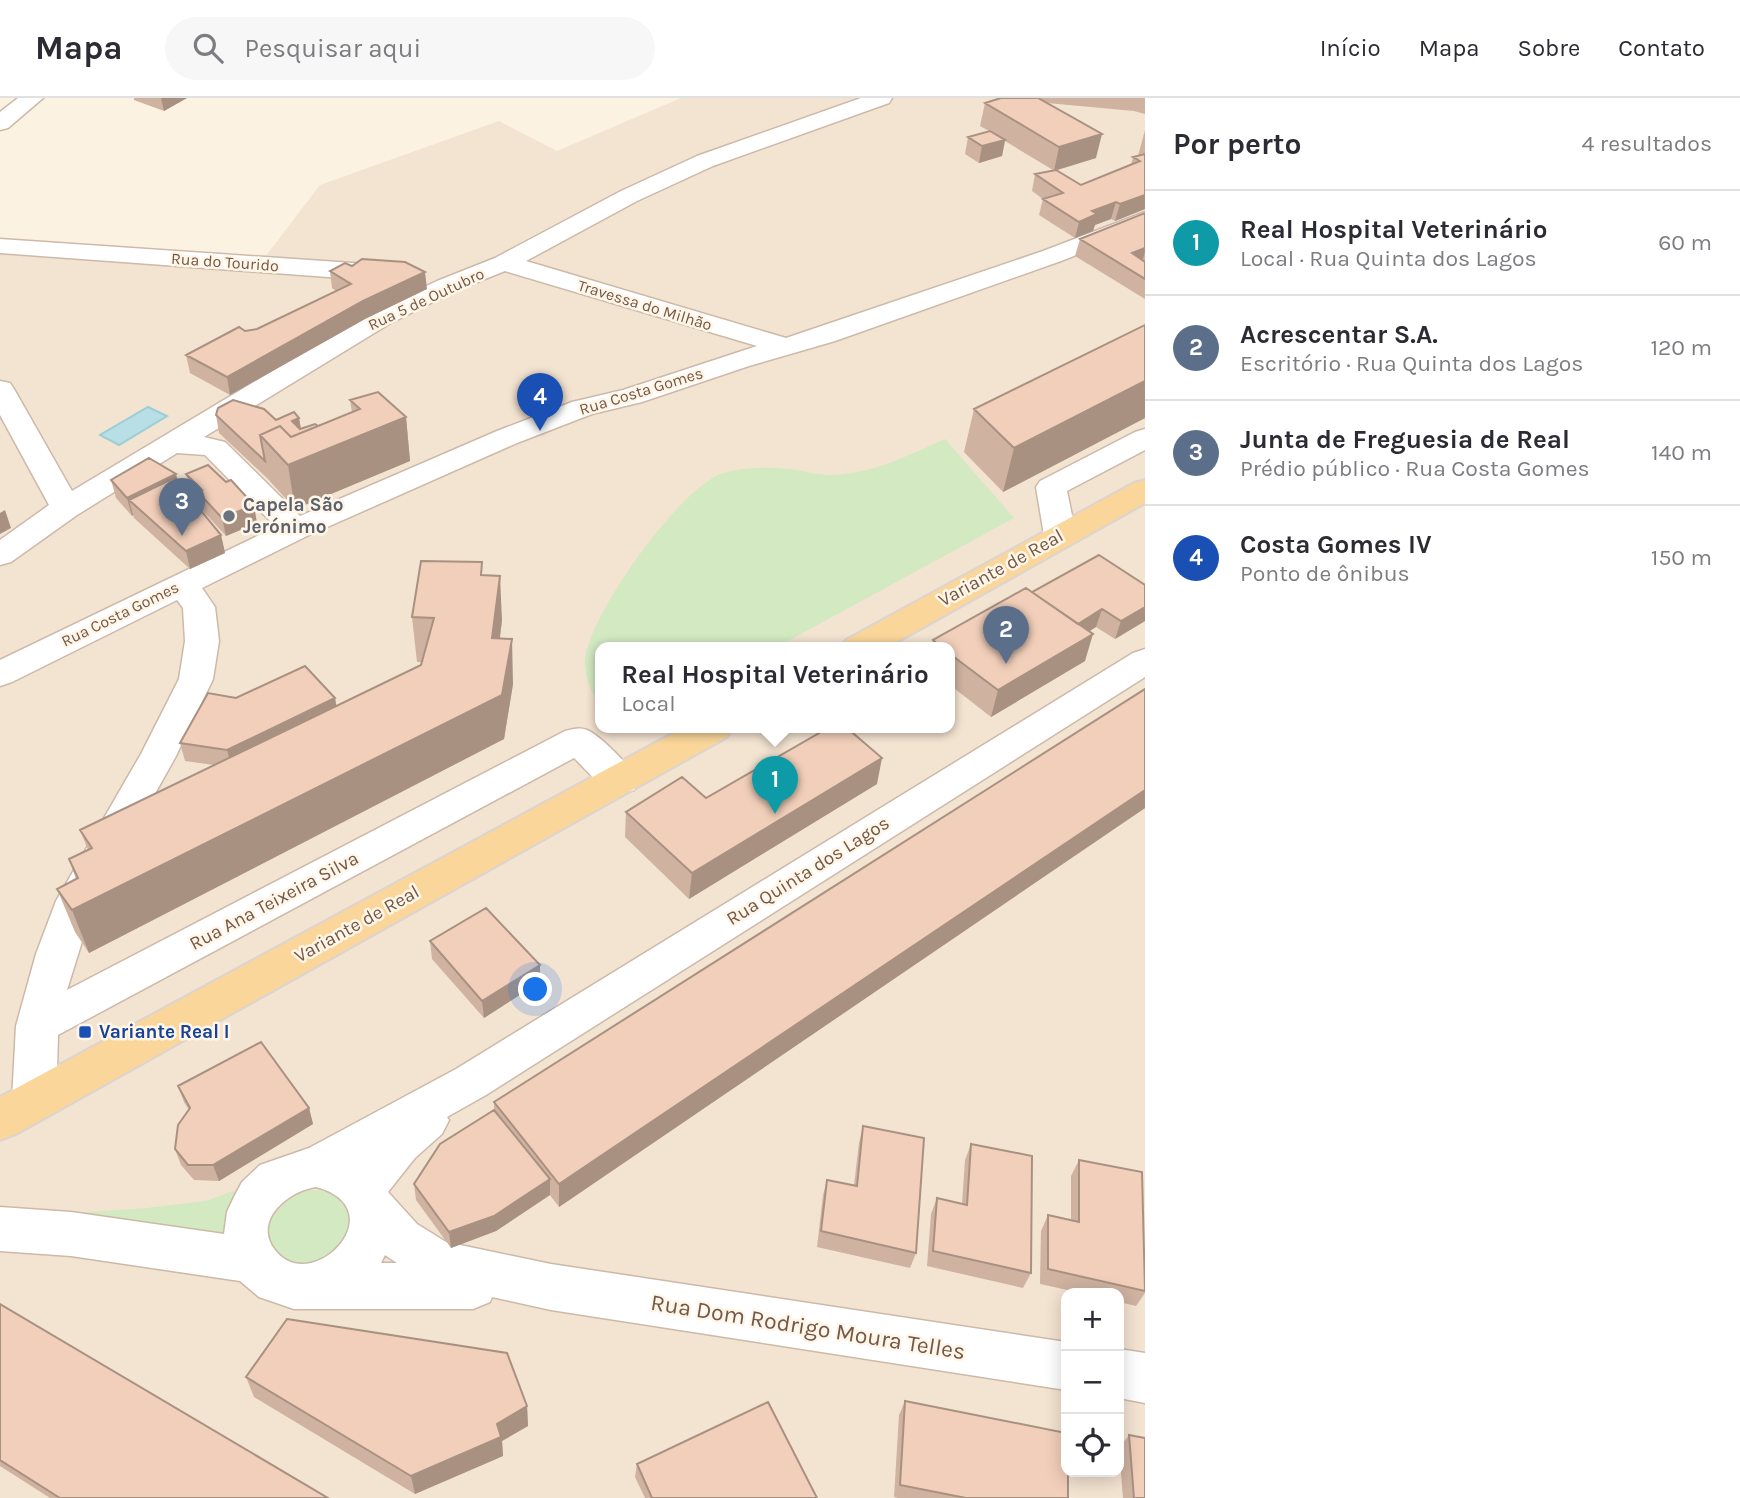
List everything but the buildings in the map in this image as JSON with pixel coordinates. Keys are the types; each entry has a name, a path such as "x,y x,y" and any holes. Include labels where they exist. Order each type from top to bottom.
{"main road":[{"name":"Variante de Real","path":"869,642 1145,490"},
{"name":"Variante de Real","path":"17,1111 705,733"}],"street":[{"path":"0,123 32,98"},
{"name":"Rua 5 de Outubro","path":"0,555 66,508 380,318 446,286 504,263 629,195 705,161 881,98"},
{"name":"Rua Costa Gomes","path":"0,674 296,529 507,437 582,408 632,396 826,335 1027,265 1145,219"},
{"name":"Rua do Tourido","path":"0,246 412,275 431,277 446,286"},
{"name":"Travessa do Milhão","path":"504,263 785,346"},
{"path":"0,389 66,508"},
{"path":"1059,535 1051,487 1145,438"},
{"path":"170,445 195,444 215,448 223,453 296,529"},
{"path":"17,1111 56,954 75,901 158,756 196,679 202,641 199,607 183,583"},
{"name":"Rua Quinta dos Lagos","path":"471,1082 1145,661"},
{"name":"Rua Ana Teixeira Silva","path":"37,1026 578,740 621,781"},
{"path":"471,1082 316,1167 286,1174 261,1192 246,1226 246,1247 251,1260 262,1273 278,1283 297,1287 551,1287"},
{"path":"317,1285 339,1276 357,1261 372,1235 368,1198 399,1144 471,1082"},
{"path":"316,1167 344,1172 401,1239 436,1262 551,1287"},
{"path":"0,1229 71,1234 251,1260"},
{"name":"Rua Dom Rodrigo Moura Telles","path":"551,1287 1061,1365"},
{"path":"1124,1375 1145,1378"}],"shaded area":[{"path":"681,98 1145,98 1145,1498 0,1498 0,246 259,265 320,185 499,121 557,151"}],"green space":[{"path":"945,439 1014,518 786,642 595,642 595,696 587,677 585,660 590,640 602,613 619,584 662,526 706,483 724,473 756,468 829,475 865,470"},
{"path":"252,1184 227,1235 58,1214 206,1201"},
{"path":"307,1190 331,1193 346,1204 351,1219 348,1236 339,1251 325,1262 308,1266 288,1260 276,1251 268,1232 276,1211 295,1195"}],"water":[{"path":"148,407 167,416 119,445 100,435"}],"place":[{"name":"Costa Gomes IV","path":"540,431"},
{"name":"Capela São Jerónimo","path":"229,516"},
{"name":"Junta de Freguesia de Real","path":"182,536"},
{"name":"Acrescentar S.A.","path":"1006,664"},
{"name":"Real Hospital Veterinário","path":"775,814"},
{"name":"Variante Real I","path":"85,1032"}]}
